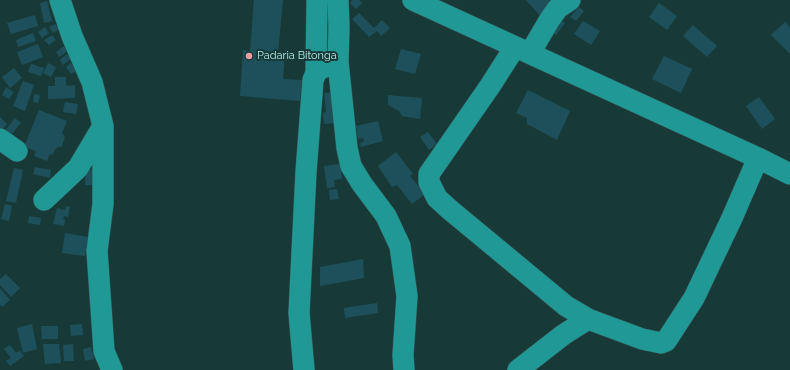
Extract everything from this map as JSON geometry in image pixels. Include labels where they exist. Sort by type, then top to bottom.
[{"type":"street","points":[[60,0],[72,36],[92,82],[103,126],[103,204],[97,251],[104,351],[112,370]]},
{"type":"street","points":[[304,370],[300,313],[306,172],[313,80],[316,73],[318,0]]},
{"type":"street","points":[[338,0],[340,27],[338,62],[347,148],[351,166],[362,184],[386,216],[400,246],[407,296],[403,355],[404,370]]},
{"type":"street","points":[[413,0],[790,174]]},
{"type":"street","points":[[570,0],[558,8],[523,50],[429,174],[428,182],[437,198],[449,209],[566,306],[588,319],[642,340],[661,343],[666,341],[694,298],[732,218],[758,158]]},
{"type":"street","points":[[316,73],[338,62]]},
{"type":"street","points":[[44,200],[78,168],[103,126]]},
{"type":"street","points":[[0,139],[17,151]]},
{"type":"street","points":[[518,370],[563,335],[588,319]]},
{"type":"building","points":[[254,0],[283,0],[278,53],[285,54],[283,79],[302,80],[300,101],[240,96],[243,50],[250,51]]},
{"type":"building","points":[[352,0],[359,0],[362,3],[356,9],[350,3]]},
{"type":"building","points":[[526,0],[549,0],[553,5],[541,17]]},
{"type":"building","points":[[47,1],[52,21],[44,23],[40,3]]},
{"type":"building","points":[[659,3],[677,16],[667,30],[649,17]]},
{"type":"building","points":[[579,7],[584,11],[576,21],[570,17]]},
{"type":"building","points":[[359,13],[374,28],[382,20],[390,28],[381,36],[377,31],[369,37],[352,19]]},
{"type":"building","points":[[35,15],[38,26],[11,34],[7,23]]},
{"type":"building","points":[[557,18],[565,23],[556,35],[549,30]]},
{"type":"building","points":[[583,21],[600,31],[591,45],[574,34]]},
{"type":"building","points":[[785,22],[790,27],[790,54],[771,35]]},
{"type":"building","points":[[55,24],[59,29],[53,33],[49,27]]},
{"type":"building","points":[[693,25],[717,46],[707,57],[683,36]]},
{"type":"building","points":[[45,27],[49,33],[42,38],[38,32]]},
{"type":"building","points":[[33,33],[36,41],[18,47],[16,40]]},
{"type":"building","points":[[52,35],[56,40],[49,45],[44,40]]},
{"type":"building","points":[[38,44],[43,57],[22,65],[17,52]]},
{"type":"building","points":[[64,46],[68,51],[59,57],[56,52]]},
{"type":"building","points":[[401,49],[421,54],[415,74],[395,69]]},
{"type":"building","points":[[67,54],[71,59],[63,65],[60,60]]},
{"type":"building","points":[[664,56],[692,69],[681,93],[652,79]]},
{"type":"building","points":[[48,63],[56,67],[51,77],[43,73]]},
{"type":"building","points":[[71,63],[76,71],[71,74],[66,67]]},
{"type":"building","points":[[31,64],[44,68],[41,76],[28,72]]},
{"type":"building","points":[[14,68],[22,78],[10,88],[2,77]]},
{"type":"building","points":[[55,77],[66,77],[66,86],[75,85],[75,98],[48,99],[48,86],[55,86]]},
{"type":"building","points":[[23,81],[34,85],[25,111],[13,106]]},
{"type":"building","points":[[6,87],[14,92],[9,99],[2,95]]},
{"type":"building","points":[[528,90],[570,111],[557,140],[527,124],[527,118],[516,113]]},
{"type":"building","points":[[336,92],[338,123],[324,124],[323,113],[326,112],[324,93]]},
{"type":"building","points":[[34,94],[40,95],[38,103],[33,102]]},
{"type":"building","points":[[388,95],[422,98],[420,119],[402,116],[399,111],[388,105]]},
{"type":"building","points":[[759,97],[775,119],[762,129],[746,106]]},
{"type":"building","points":[[65,102],[78,104],[76,114],[63,112]]},
{"type":"building","points":[[39,110],[67,121],[62,133],[65,137],[62,146],[56,148],[52,155],[50,154],[47,161],[34,156],[36,151],[24,147]]},
{"type":"building","points":[[0,117],[7,124],[2,130],[0,129]]},
{"type":"building","points":[[15,118],[21,123],[10,136],[4,132]]},
{"type":"building","points":[[378,121],[383,141],[361,147],[360,143],[364,141],[363,138],[358,139],[356,126]]},
{"type":"building","points":[[428,132],[437,144],[429,150],[420,137]]},
{"type":"building","points":[[396,152],[413,174],[410,176],[425,194],[412,204],[397,185],[392,187],[378,166]]},
{"type":"building","points":[[340,164],[342,179],[334,180],[335,187],[327,188],[324,166]]},
{"type":"building","points":[[35,167],[51,170],[50,178],[33,174]]},
{"type":"building","points":[[14,168],[23,170],[16,203],[6,201]]},
{"type":"building","points":[[86,170],[95,170],[94,185],[85,185]]},
{"type":"building","points":[[337,189],[339,199],[330,200],[329,190]]},
{"type":"building","points":[[5,204],[12,206],[9,221],[1,219]]},
{"type":"building","points":[[66,206],[70,207],[68,217],[64,216],[63,219],[65,220],[64,226],[53,224],[57,208],[65,210]]},
{"type":"building","points":[[29,216],[41,218],[40,225],[28,223]]},
{"type":"building","points":[[65,233],[88,237],[85,256],[62,253]]},
{"type":"building","points":[[363,259],[364,278],[320,286],[320,267]]},
{"type":"building","points":[[6,274],[20,288],[11,297],[0,285],[0,279]]},
{"type":"building","points":[[0,288],[10,300],[2,307],[0,305]]},
{"type":"building","points":[[377,303],[378,313],[345,318],[344,308]]},
{"type":"building","points":[[32,324],[37,349],[23,353],[17,328]]},
{"type":"building","points":[[82,324],[83,335],[71,336],[70,325]]},
{"type":"building","points":[[41,326],[58,326],[58,339],[42,339]]},
{"type":"building","points":[[43,344],[59,344],[61,363],[45,364]]},
{"type":"building","points":[[73,344],[74,361],[64,361],[63,345]]},
{"type":"building","points":[[10,345],[16,353],[20,351],[24,356],[10,366],[6,361],[11,358],[4,349]]},
{"type":"building","points":[[91,347],[94,359],[85,361],[83,349]]},
{"type":"place","name":"Padaria Bitonga","points":[[249,56]]}]
